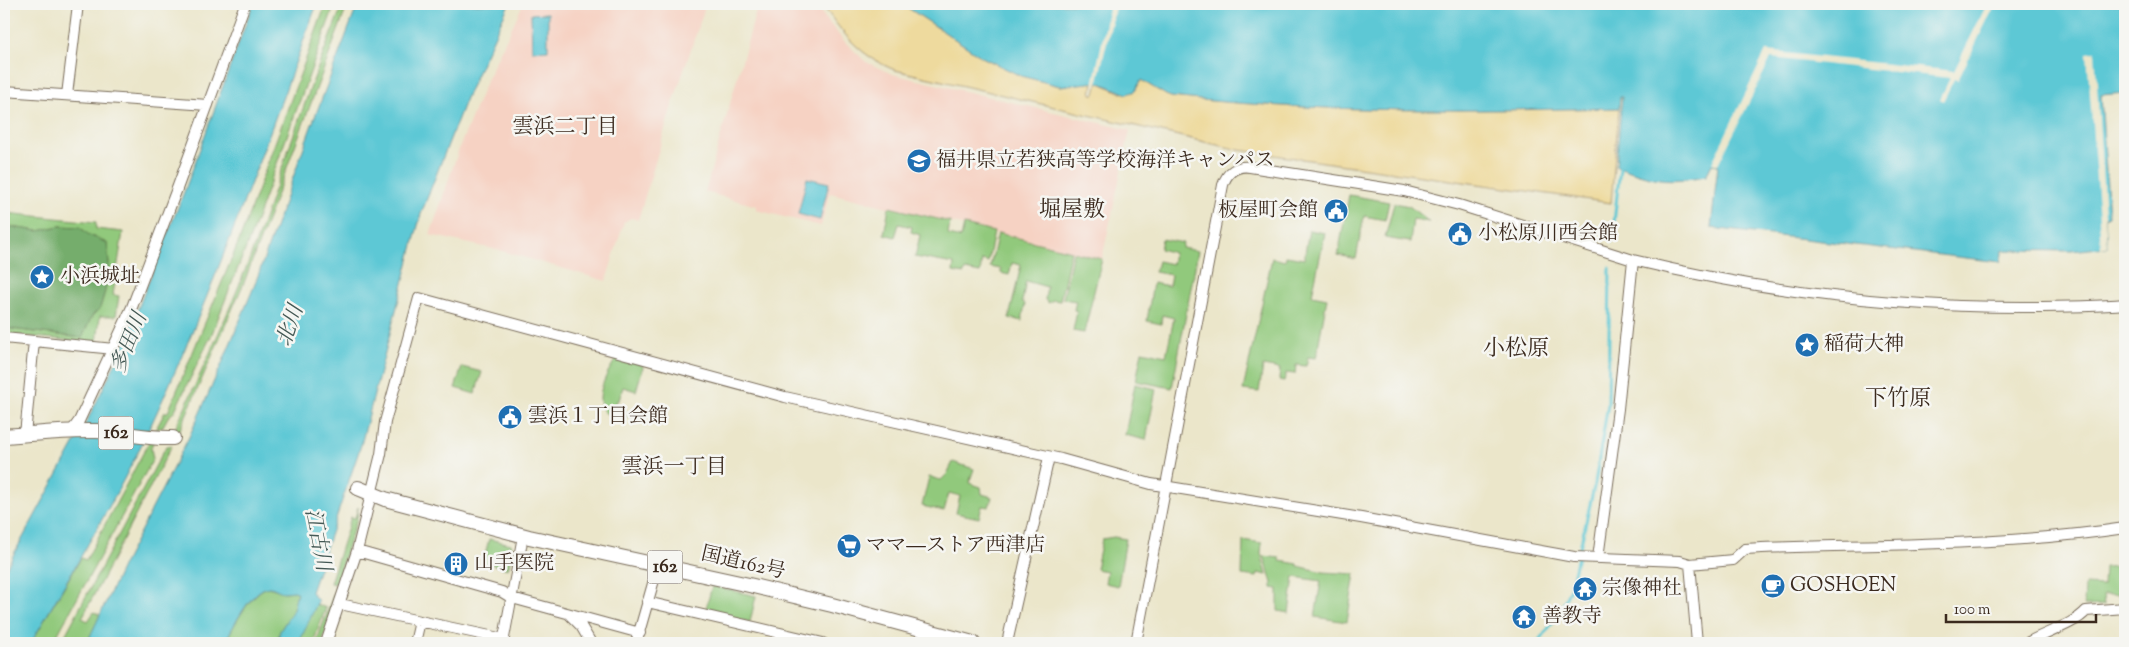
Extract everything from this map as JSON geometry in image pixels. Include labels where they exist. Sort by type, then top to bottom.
[{"type":"highway","name":"162","points":[[4,436],[75,432],[122,433],[154,438],[173,438]]},
{"type":"highway","name":"国道162号","points":[[365,491],[385,499],[523,536],[832,605],[973,643]]},
{"type":"street","points":[[67,95],[78,4]]},
{"type":"street","points":[[75,432],[114,349],[178,186],[245,4]]},
{"type":"street","points":[[4,91],[208,106]]},
{"type":"street","points":[[1136,643],[1223,185],[1228,175],[1236,168],[1250,167],[1404,191],[1459,205],[1632,260],[1697,275],[1758,286],[1926,306],[2083,307],[2125,304]]},
{"type":"street","points":[[1598,558],[1618,409],[1632,260]]},
{"type":"street","points":[[326,643],[357,551],[365,491],[381,454],[385,422],[419,298],[785,398],[1049,457],[1131,480],[1369,519],[1578,557],[1690,564],[1733,560],[1745,549],[2008,541],[2075,536],[2125,528]]},
{"type":"street","points":[[4,338],[114,349]]},
{"type":"street","points":[[25,435],[34,341]]},
{"type":"street","points":[[1007,643],[1049,457]]},
{"type":"street","points":[[340,604],[504,641],[523,536]]},
{"type":"street","points":[[357,551],[502,592],[512,598],[570,615],[585,617],[640,632]]},
{"type":"street","points":[[1690,564],[1696,643]]},
{"type":"street","points":[[636,643],[658,566]]},
{"type":"street","points":[[647,602],[823,643]]},
{"type":"street","points":[[2027,643],[2080,618],[2086,611],[2125,608]]},
{"type":"street","points":[[570,615],[581,626],[591,643]]},
{"type":"street","points":[[415,643],[420,621]]},
{"type":"shaded area","points":[[523,4],[706,4],[671,109],[638,220],[631,218],[624,222],[606,281],[502,251],[430,235],[460,146],[487,79]]},
{"type":"shaded area","name":"福井県立若狭高等学校海洋キャンパス","points":[[758,4],[814,4],[843,40],[866,62],[892,74],[1130,130],[1102,259],[830,193],[821,226],[756,210],[757,206],[705,192]]},
{"type":"green space","points":[[326,4],[335,4],[251,235],[211,336],[174,412],[168,417],[162,428],[158,428],[151,448],[153,459],[53,643],[31,643],[81,558],[86,560],[165,412],[168,412],[239,241]]},
{"type":"green space","points":[[343,4],[348,4],[245,280],[178,434],[174,431],[248,264],[309,92]]},
{"type":"green space","points":[[1349,195],[1389,202],[1385,220],[1364,216],[1356,259],[1338,255]]},
{"type":"green space","points":[[1394,203],[1409,206],[1429,222],[1413,219],[1410,242],[1385,238]]},
{"type":"green space","points":[[4,205],[7,205],[5,213],[96,222],[96,229],[123,232],[113,295],[119,296],[116,316],[100,316],[97,343],[4,334],[4,328],[82,338],[92,316],[100,308],[109,265],[107,243],[89,235],[80,227],[59,226],[39,231],[4,226]]},
{"type":"green space","points":[[889,207],[950,222],[948,235],[961,238],[964,225],[994,232],[988,262],[982,260],[980,273],[965,270],[964,274],[953,272],[954,264],[915,257],[920,235],[911,232],[912,227],[899,224],[895,237],[884,234]]},
{"type":"green space","points":[[4,226],[39,231],[59,226],[80,227],[89,235],[107,243],[109,265],[105,291],[100,308],[92,316],[82,338],[4,328]]},
{"type":"green space","points":[[1309,230],[1325,233],[1312,295],[1327,298],[1316,358],[1308,357],[1306,366],[1296,365],[1295,374],[1286,373],[1284,381],[1279,380],[1280,369],[1263,366],[1259,392],[1243,390],[1272,258],[1285,261],[1286,256],[1304,259]]},
{"type":"green space","points":[[998,233],[1071,251],[1060,301],[1053,300],[1049,303],[1045,300],[1047,287],[1026,281],[1022,302],[1025,304],[1022,321],[1009,318],[1021,265],[1012,263],[1009,275],[1001,273],[1001,269],[990,267]]},
{"type":"green space","points":[[1162,239],[1183,243],[1182,248],[1198,251],[1172,388],[1136,381],[1142,351],[1166,356],[1174,318],[1162,315],[1161,324],[1147,321],[1153,283],[1169,286],[1171,275],[1155,272],[1158,261],[1172,264],[1174,253],[1160,249]]},
{"type":"green space","points":[[1073,252],[1102,259],[1084,333],[1073,331],[1077,311],[1074,310],[1076,301],[1063,299]]},
{"type":"green space","points":[[618,357],[642,364],[643,367],[636,391],[623,387],[619,400],[617,400],[615,408],[628,412],[626,419],[607,414],[602,409],[600,402],[602,386]]},
{"type":"green space","points":[[462,367],[482,372],[475,394],[455,388]]},
{"type":"green space","points":[[1135,384],[1156,389],[1146,440],[1125,435]]},
{"type":"green space","points":[[172,445],[82,618],[88,621],[94,612],[100,615],[87,643],[61,643],[163,452],[167,446]]},
{"type":"green space","points":[[953,462],[974,469],[969,483],[981,487],[982,494],[992,497],[989,507],[982,506],[979,518],[956,513],[960,496],[949,493],[944,511],[922,506],[929,477],[941,480],[947,474]]},
{"type":"green space","points":[[358,507],[357,519],[335,584],[330,583],[351,517],[355,518]]},
{"type":"green space","points":[[356,533],[322,643],[316,643]]},
{"type":"green space","points":[[1114,537],[1126,539],[1118,586],[1105,583],[1107,571],[1096,569],[1102,539]]},
{"type":"green space","points":[[489,539],[511,544],[513,549],[508,569],[483,562]]},
{"type":"green space","points":[[1243,540],[1262,543],[1261,553],[1267,575],[1258,573],[1257,577],[1242,575]]},
{"type":"green space","points":[[1264,556],[1280,558],[1280,561],[1298,564],[1298,566],[1323,572],[1355,574],[1347,622],[1315,617],[1321,581],[1294,577],[1289,613],[1278,611],[1278,589],[1272,588]]},
{"type":"green space","points":[[2125,566],[2125,594],[2103,595],[2104,605],[2084,606],[2085,585],[2103,586],[2104,567]]},
{"type":"green space","points":[[712,586],[756,596],[750,622],[705,612]]},
{"type":"green space","points":[[268,587],[285,592],[295,591],[297,593],[293,610],[280,631],[277,643],[225,643],[237,620],[249,603],[262,590]]},
{"type":"green space","points":[[316,604],[326,608],[313,643],[299,643]]},
{"type":"sand","points":[[822,4],[902,4],[982,57],[1021,76],[1060,86],[1093,82],[1091,94],[1095,94],[1098,82],[1121,93],[1135,91],[1141,80],[1171,97],[1283,106],[1395,110],[1619,108],[1611,203],[1239,150],[895,70],[872,58],[853,43]]},
{"type":"water","name":"多田川","points":[[253,4],[317,4],[218,269],[151,425],[123,481],[31,643],[4,643],[4,572],[87,421],[120,354],[186,187]]},
{"type":"water","points":[[358,4],[509,4],[466,98],[421,214],[361,445],[311,592],[318,601],[299,643],[277,643],[280,631],[293,610],[297,593],[295,591],[283,592],[269,587],[262,589],[249,602],[225,643],[87,643],[122,567],[189,437],[223,361],[255,284],[311,127]]},
{"type":"water","points":[[902,4],[2125,4],[2125,93],[2101,95],[2109,216],[2105,217],[2107,247],[2071,251],[2003,250],[2000,262],[1711,228],[1718,165],[1712,164],[1706,176],[1670,180],[1651,177],[1616,166],[1622,97],[1620,97],[1619,108],[1395,110],[1283,106],[1171,97],[1141,80],[1135,91],[1127,94],[1098,82],[1060,86],[1021,76],[982,57]]},
{"type":"water","points":[[548,13],[548,50],[532,51],[531,14]]},
{"type":"water","points":[[807,178],[829,183],[820,220],[798,214]]},
{"type":"pier","points":[[1110,4],[1116,4],[1097,84],[1093,85]]},
{"type":"pier","points":[[1987,4],[1995,4],[1958,80],[1954,79],[1943,101],[1940,99],[1950,78],[1771,58],[1718,165],[1712,163],[1766,51],[1954,71]]},
{"type":"pier","points":[[2095,52],[2107,247],[2101,248],[2087,53]]},
{"type":"waterway","points":[[1612,241],[1620,168]]},
{"type":"waterway","points":[[1538,643],[1560,612],[1571,586],[1595,483],[1608,404],[1610,268]]},
{"type":"place","name":"福井県立若狭高等学校海洋キャンパス","points":[[919,161]]},
{"type":"place","name":"板屋町会館","points":[[1336,211]]},
{"type":"place","name":"小松原川西会館","points":[[1460,234]]},
{"type":"place","name":"小浜城址","points":[[42,277]]},
{"type":"place","name":"稲荷大神","points":[[1807,345]]},
{"type":"place","name":"雲浜１丁目会館","points":[[510,417]]},
{"type":"place","name":"ママ―ストア西津店","points":[[849,546]]},
{"type":"place","name":"山手医院","points":[[456,564]]},
{"type":"place","name":"GOSHOEN","points":[[1773,586]]},
{"type":"place","name":"宗像神社","points":[[1585,589]]},
{"type":"place","name":"善教寺","points":[[1524,617]]},
{"type":"district","name":"雲浜二丁目","points":[[565,128]]},
{"type":"district","name":"堀屋敷","points":[[1072,211]]},
{"type":"district","name":"小松原","points":[[1516,350]]},
{"type":"district","name":"下竹原","points":[[1898,400]]},
{"type":"district","name":"雲浜一丁目","points":[[674,468]]},
{"type":"water label","name":"北川","points":[[291,326]]},
{"type":"water label","name":"江古川","points":[[317,540]]}]
